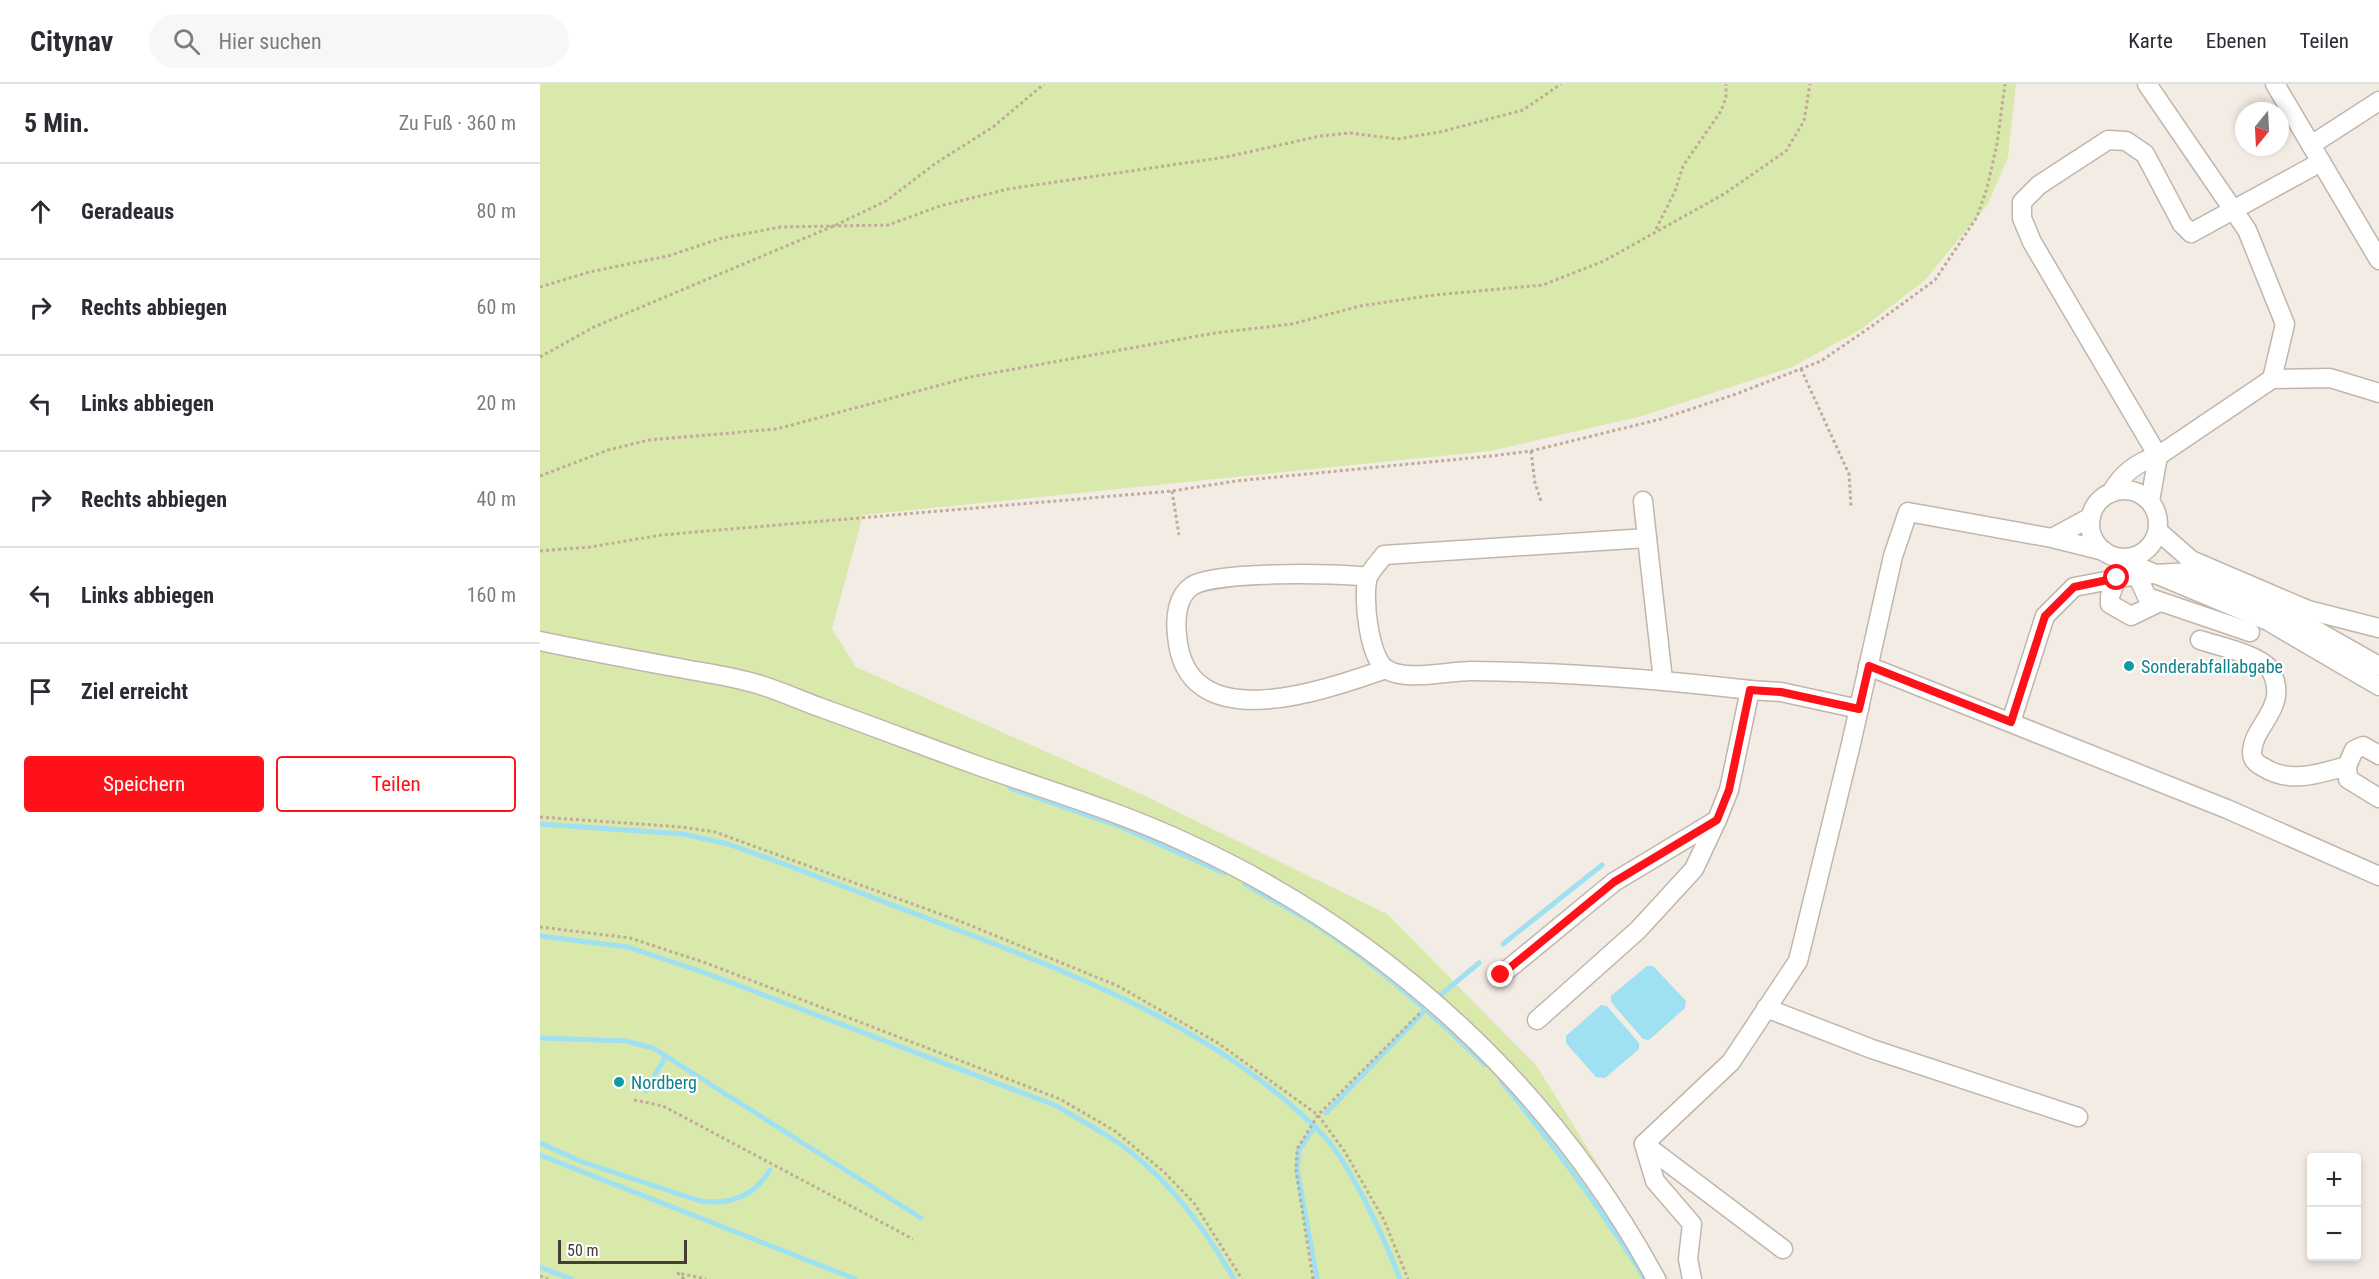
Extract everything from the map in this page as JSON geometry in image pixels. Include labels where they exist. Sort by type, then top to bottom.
[{"type":"lane","points":[[2275,84],[2379,260]]},
{"type":"lane","points":[[2153,86],[2247,230],[2285,324],[2272,379]]},
{"type":"lane","points":[[2311,145],[2379,101]]},
{"type":"lane","points":[[2091,517],[2092,536],[2110,554],[2137,555],[2153,541],[2158,520],[2150,501],[2158,456],[2032,242],[2022,218],[2022,202],[2038,185],[2108,140],[2126,141],[2145,154],[2182,224],[2192,233],[2234,212],[2321,162]]},
{"type":"lane","points":[[2111,493],[2117,482],[2139,461],[2158,456],[2272,379],[2330,378],[2379,393]]},
{"type":"lane","points":[[2052,538],[2091,517],[2102,498],[2111,493],[2131,491],[2150,501]]},
{"type":"lane","points":[[1642,501],[1663,680]]},
{"type":"lane","points":[[1644,1144],[1731,1062],[1798,960],[1859,709],[1893,556],[1908,512],[2052,538],[2110,554],[2268,621],[2379,686]]},
{"type":"lane","points":[[2157,531],[2190,560],[2379,640]]},
{"type":"lane","points":[[1386,669],[1374,654],[1367,614],[1368,577],[1384,555],[1402,552],[1647,538]]},
{"type":"lane","points":[[1368,577],[1324,572],[1202,581],[1185,592],[1180,603],[1176,633],[1183,667],[1190,678],[1201,687],[1244,699],[1298,696],[1386,669],[1413,675],[1453,671],[1539,672],[1663,680],[1781,692],[1859,709]]},
{"type":"lane","points":[[2011,722],[2045,616],[2074,587],[2156,572],[2191,572],[2303,623],[2379,666]]},
{"type":"lane","points":[[2137,575],[2147,597],[2250,632]]},
{"type":"lane","points":[[2117,578],[2110,596],[2110,604],[2119,611],[2131,616],[2160,602]]},
{"type":"lane","points":[[2308,610],[2379,628]]},
{"type":"lane","points":[[2200,640],[2262,661],[2270,670],[2276,686],[2276,698],[2252,754],[2256,762],[2272,773],[2287,777],[2324,773],[2347,766]]},
{"type":"lane","points":[[540,641],[750,682],[1063,794],[1187,843],[1263,881],[1335,925],[1386,962],[1432,1000],[1498,1062],[1541,1109],[1589,1170],[1634,1238],[1656,1279]]},
{"type":"lane","points":[[1869,666],[2228,809],[2379,876]]},
{"type":"lane","points":[[1537,1020],[1638,930],[1694,869],[1729,790],[1750,690]]},
{"type":"lane","points":[[2379,755],[2363,746],[2354,750],[2347,766],[2348,779],[2379,798]]},
{"type":"lane","points":[[1501,975],[1614,882],[1717,820]]},
{"type":"lane","points":[[1766,1008],[1872,1049],[2078,1116]]},
{"type":"lane","points":[[1644,1144],[1783,1249]]},
{"type":"lane","points":[[1644,1144],[1655,1181],[1692,1224],[1688,1259],[1692,1279]]},
{"type":"path","points":[[540,357],[594,327],[836,225],[886,201],[936,163],[993,128],[1044,84]]},
{"type":"path","points":[[540,287],[589,272],[668,256],[722,238],[781,227],[888,225],[940,206],[1008,189],[1226,157],[1320,136],[1350,133],[1397,139],[1440,132],[1523,110],[1561,84]]},
{"type":"path","points":[[1656,231],[1675,191],[1683,166],[1721,111],[1726,97],[1726,84]]},
{"type":"path","points":[[540,476],[608,450],[649,440],[777,429],[970,377],[1215,333],[1293,324],[1360,306],[1434,295],[1543,285],[1604,261],[1724,194],[1786,151],[1804,121],[1810,84]]},
{"type":"path","points":[[540,551],[590,547],[661,535],[1172,491],[1236,481],[1531,451],[1661,419],[1821,362],[1935,280],[1977,217],[1981,207],[1997,144],[2005,84]]},
{"type":"path","points":[[1801,369],[1849,474],[1851,506]]},
{"type":"path","points":[[1531,451],[1535,483],[1541,501]]},
{"type":"path","points":[[1172,491],[1179,535]]},
{"type":"path","points":[[540,817],[682,827],[715,832],[962,922],[1118,986],[1218,1043],[1318,1115],[1345,1152],[1383,1220],[1408,1279]]},
{"type":"path","points":[[540,927],[630,938],[706,963],[1060,1100],[1115,1131],[1164,1172],[1194,1203],[1242,1279]]},
{"type":"path","points":[[1313,1279],[1296,1171],[1297,1149],[1318,1115],[1432,1000]]},
{"type":"path","points":[[634,1100],[663,1106],[913,1239]]},
{"type":"path","points":[[684,1279],[678,1273],[706,1279]]},
{"type":"path","points":[[540,1276],[548,1279]]},
{"type":"green space","points":[[540,84],[2016,84],[2008,157],[1988,204],[1924,281],[1860,330],[1792,367],[1642,416],[1490,451],[863,515],[832,629],[856,667],[1141,794],[1387,914],[1536,1065],[1669,1279],[540,1279]]},
{"type":"water","points":[[1647,966],[1653,966],[1686,1001],[1685,1008],[1649,1040],[1643,1039],[1611,1002],[1611,996]]},
{"type":"water","points":[[1601,1005],[1607,1006],[1639,1043],[1639,1049],[1605,1078],[1596,1077],[1566,1043],[1566,1036]]},
{"type":"waterway","points":[[1010,788],[1121,827],[1224,873]]},
{"type":"waterway","points":[[540,824],[683,834],[728,844],[1007,949],[1105,990],[1152,1013],[1198,1038],[1242,1067],[1284,1099],[1323,1135],[1356,1183],[1400,1279]]},
{"type":"waterway","points":[[1503,944],[1602,865]]},
{"type":"waterway","points":[[1245,884],[1318,926],[1370,963],[1429,1012],[1485,1065]]},
{"type":"waterway","points":[[540,936],[628,947],[703,972],[1057,1106],[1129,1151],[1164,1182],[1209,1238],[1234,1279]]},
{"type":"waterway","points":[[1438,997],[1479,963]]},
{"type":"waterway","points":[[1326,1113],[1429,1006]]},
{"type":"waterway","points":[[540,1038],[626,1041],[653,1048],[921,1218]]},
{"type":"waterway","points":[[646,1091],[666,1056]]},
{"type":"waterway","points":[[1501,1081],[1577,1178],[1645,1279]]},
{"type":"waterway","points":[[1315,1126],[1299,1150],[1297,1169],[1317,1279]]},
{"type":"waterway","points":[[540,1143],[580,1161],[700,1201],[721,1202],[740,1197],[757,1187],[770,1170]]},
{"type":"waterway","points":[[540,1155],[855,1279]]},
{"type":"waterway","points":[[540,1267],[571,1279]]},
{"type":"place","name":"Sonderabfallabgabe","points":[[2129,666]]},
{"type":"place","name":"Nordberg","points":[[619,1082]]},
{"type":"route","points":[[1501,975],[1614,882],[1717,820],[1729,790],[1738,755],[1744,710],[1750,690],[1781,692],[1859,709],[1869,666],[2011,722],[2045,616],[2074,587],[2117,578]]}]
